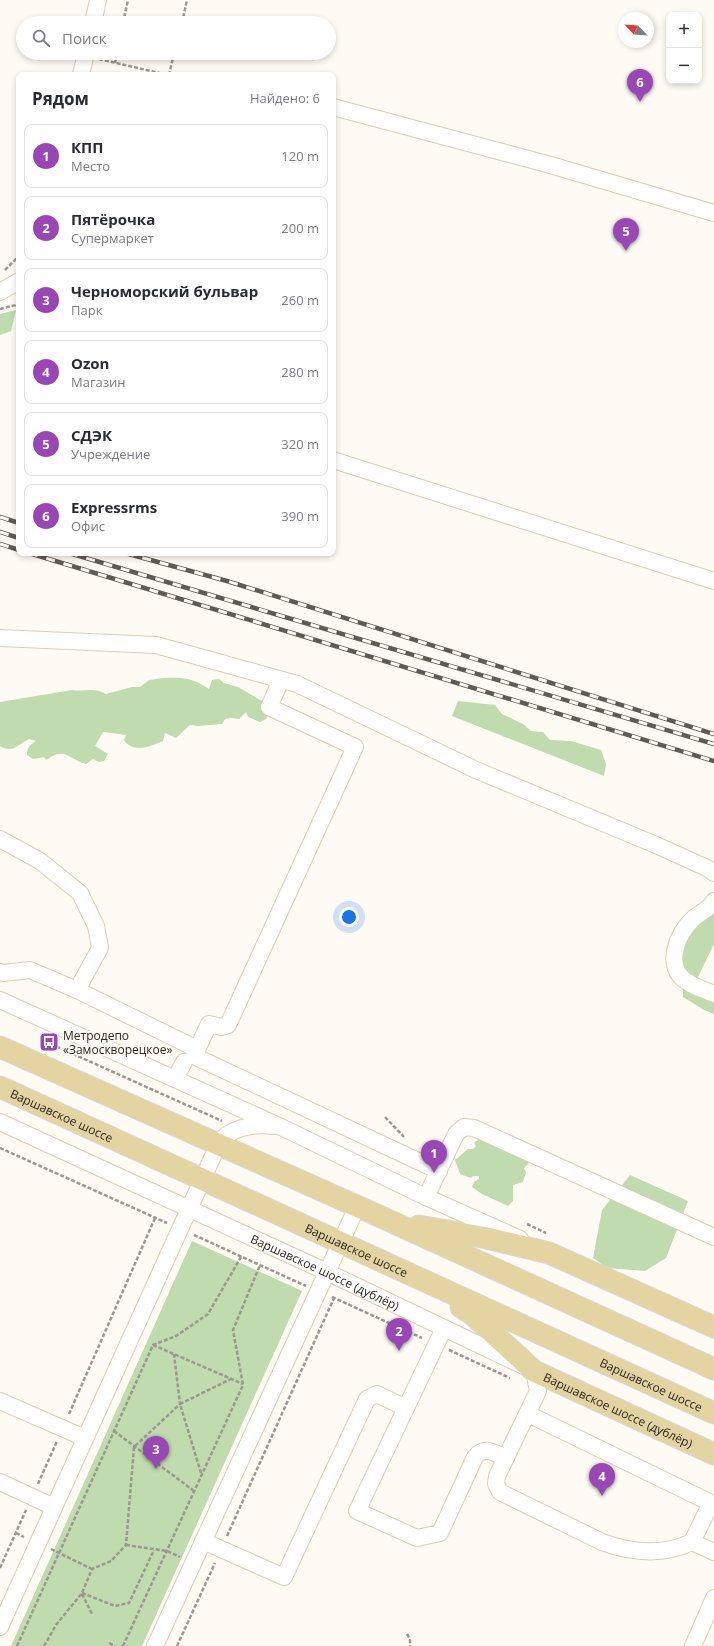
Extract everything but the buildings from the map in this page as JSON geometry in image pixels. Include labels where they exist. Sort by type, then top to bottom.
[{"type":"main road","points":[[0,1047],[379,1216],[714,1369]]},
{"type":"main road","name":"Варшавское шоссе","points":[[0,1087],[714,1413]]},
{"type":"main road","points":[[379,1216],[428,1228],[487,1238],[549,1252],[714,1327]]},
{"type":"main road","points":[[427,1282],[472,1314],[534,1371]]},
{"type":"main road","name":"Варшавское шоссе (дублёр)","points":[[534,1371],[714,1454]]},
{"type":"street","points":[[95,16],[98,0]]},
{"type":"street","points":[[83,72],[89,60]]},
{"type":"street","points":[[336,108],[547,164],[714,213]]},
{"type":"street","points":[[0,292],[16,283]]},
{"type":"street","points":[[336,461],[714,581]]},
{"type":"street","points":[[0,638],[156,645],[297,684],[476,770],[656,845],[707,868],[714,873]]},
{"type":"street","points":[[281,680],[269,707],[355,748],[228,1025],[221,1027],[209,1024],[194,1056],[439,1171]]},
{"type":"street","points":[[0,839],[40,861],[80,892],[96,926],[100,948],[77,990]]},
{"type":"street","points":[[714,901],[705,911],[693,919],[684,930],[677,946],[674,965],[679,975],[686,981],[714,994]]},
{"type":"street","points":[[0,972],[30,970],[77,990],[198,1049]]},
{"type":"street","points":[[0,1000],[279,1126],[426,1197],[549,1252]]},
{"type":"street","points":[[175,1079],[184,1062]]},
{"type":"street","name":"Варшавское шоссе (дублёр)","points":[[0,1122],[327,1272],[534,1371]]},
{"type":"street","points":[[0,1627],[218,1145],[227,1134],[242,1128],[261,1125],[279,1126]]},
{"type":"street","points":[[426,1197],[456,1134],[464,1127],[474,1128],[714,1237]]},
{"type":"street","points":[[155,1646],[357,1207]]},
{"type":"street","points":[[444,1328],[357,1511],[417,1538],[440,1533],[475,1456],[480,1451],[487,1450],[506,1458]]},
{"type":"street","points":[[528,1414],[711,1503],[692,1542],[671,1550],[658,1552],[620,1548],[602,1542],[500,1492],[496,1484],[497,1476],[538,1391],[534,1371]]},
{"type":"street","points":[[203,1541],[222,1548],[284,1577],[367,1399],[377,1394],[406,1408]]},
{"type":"street","points":[[0,1401],[85,1438]]},
{"type":"street","points":[[0,1482],[54,1507]]},
{"type":"street","points":[[692,1542],[714,1552]]},
{"type":"street","points":[[692,1646],[714,1598]]},
{"type":"path","points":[[125,16],[128,0]]},
{"type":"path","points":[[184,16],[187,0]]},
{"type":"path","points":[[105,60],[155,72]]},
{"type":"path","points":[[169,72],[172,60]]},
{"type":"path","points":[[0,276],[16,259]]},
{"type":"path","points":[[0,309],[16,305]]},
{"type":"path","points":[[51,1044],[222,1121],[224,1117]]},
{"type":"path","points":[[201,1119],[204,1112]]},
{"type":"path","points":[[0,1148],[511,1379]]},
{"type":"path","points":[[0,1568],[155,1218]]},
{"type":"path","points":[[17,1646],[152,1345],[176,1336],[208,1314],[241,1256]]},
{"type":"path","points":[[123,1646],[243,1385],[233,1330],[260,1265]]},
{"type":"path","points":[[177,1646],[334,1298]]},
{"type":"path","points":[[152,1345],[243,1385]]},
{"type":"path","points":[[174,1354],[180,1404],[202,1474]]},
{"type":"path","points":[[44,1646],[56,1625],[82,1593],[92,1569],[111,1561],[126,1545],[134,1447],[180,1404],[231,1379]]},
{"type":"path","points":[[114,1430],[134,1447],[194,1491]]},
{"type":"path","points":[[16,1533],[59,1552],[92,1569]]},
{"type":"path","points":[[82,1593],[115,1606],[129,1603],[154,1550],[126,1545]]},
{"type":"path","points":[[82,1593],[92,1614]]},
{"type":"path","points":[[407,1634],[410,1639],[410,1646]]},
{"type":"path","points":[[109,1643],[115,1646]]},
{"type":"green space","points":[[16,310],[11,331],[0,335],[0,314]]},
{"type":"green space","points":[[163,678],[193,680],[209,689],[212,680],[219,679],[224,683],[238,687],[267,704],[269,713],[266,719],[260,722],[248,717],[246,712],[239,719],[225,719],[222,724],[198,726],[190,725],[176,738],[165,733],[163,741],[142,748],[132,747],[128,744],[124,740],[126,735],[103,732],[95,746],[108,754],[104,761],[99,762],[93,759],[86,764],[63,754],[58,754],[46,760],[44,757],[33,759],[27,755],[27,752],[29,746],[36,741],[29,739],[12,749],[0,746],[0,702],[72,690],[93,690],[106,694],[132,687],[140,687],[149,680]]},
{"type":"green space","points":[[458,701],[495,705],[502,714],[523,724],[531,731],[543,732],[550,740],[571,741],[601,750],[606,764],[604,776],[452,716]]},
{"type":"green space","points":[[714,908],[714,944],[697,979],[686,974],[677,951],[680,942]]},
{"type":"green space","points":[[683,989],[706,994],[714,998],[714,1014],[704,1010],[683,997]]},
{"type":"green space","points":[[482,1137],[527,1157],[529,1163],[524,1168],[526,1172],[523,1182],[513,1185],[513,1201],[508,1206],[482,1194],[472,1187],[474,1182],[479,1179],[479,1176],[473,1176],[471,1178],[460,1174],[455,1160],[468,1149],[473,1149],[476,1146],[474,1143]]},
{"type":"green space","points":[[630,1175],[688,1201],[666,1258],[645,1271],[607,1268],[593,1258],[602,1210]]},
{"type":"green space","points":[[192,1241],[302,1291],[142,1646],[11,1646]]},
{"type":"railway","points":[[0,517],[16,522]]},
{"type":"railway","points":[[0,532],[16,537]]},
{"type":"railway","points":[[0,544],[16,549]]},
{"type":"railway","points":[[39,556],[714,761]]},
{"type":"railway","points":[[79,556],[714,744]]},
{"type":"railway","points":[[136,556],[227,581],[714,734]]},
{"type":"place","name":"Expressrms","points":[[640,102]]},
{"type":"place","name":"СДЭК","points":[[626,251]]},
{"type":"place","name":"Метродепо «Замоскворецкое»","points":[[49,1042]]},
{"type":"place","name":"КПП","points":[[434,1173]]},
{"type":"place","name":"Пятёрочка","points":[[399,1351]]},
{"type":"place","name":"Черноморский бульвар","points":[[156,1469]]},
{"type":"place","name":"Ozon","points":[[602,1496]]}]
